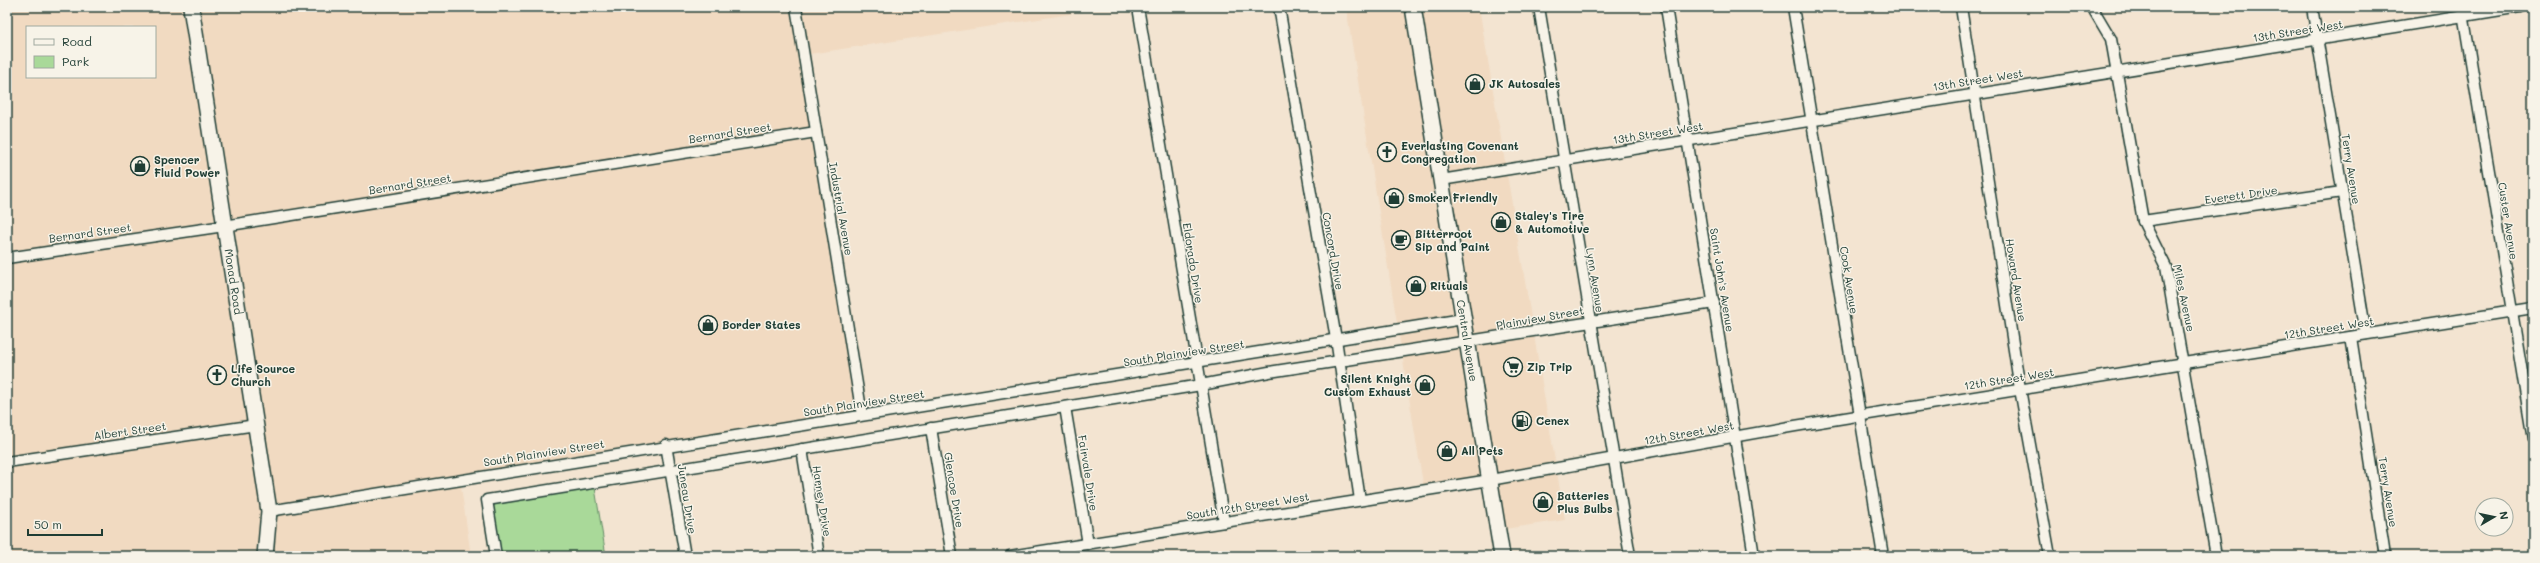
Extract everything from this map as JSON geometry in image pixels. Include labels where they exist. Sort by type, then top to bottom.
[{"type":"main road","name":"Monad Road","points":[[190,7],[269,511],[265,556]]},
{"type":"main road","name":"Central Avenue","points":[[1413,7],[1466,342],[1502,556]]},
{"type":"street","name":"Industrial Avenue","points":[[796,7],[862,415]]},
{"type":"street","name":"Eldorado Drive","points":[[1138,7],[1224,522]]},
{"type":"street","name":"Concord Drive","points":[[1279,7],[1336,340],[1360,500]]},
{"type":"street","name":"Lynn Avenue","points":[[1539,7],[1630,556]]},
{"type":"street","name":"Saint John's Avenue","points":[[1666,7],[1754,556]]},
{"type":"street","name":"Cook Avenue","points":[[1793,7],[1883,556]]},
{"type":"street","name":"Howard Avenue","points":[[1961,7],[2020,389],[2050,556]]},
{"type":"street","name":"Miles Avenue","points":[[2092,7],[2111,39],[2118,71],[2143,221],[2166,267],[2184,363],[2216,556]]},
{"type":"street","name":"Terry Avenue","points":[[2312,7],[2366,334]]},
{"type":"street","name":"13th Street West","points":[[1441,180],[1975,93],[2318,41],[2463,12],[2520,7]]},
{"type":"street","name":"Custer Avenue","points":[[2463,12],[2510,312],[2533,439]]},
{"type":"street","name":"Bernard Street","points":[[7,258],[224,226],[816,132]]},
{"type":"street","name":"Everett Drive","points":[[2143,221],[2342,192]]},
{"type":"street","name":"Plainview Street","points":[[1466,342],[1714,303]]},
{"type":"street","name":"12th Street West","points":[[1490,480],[2020,389],[2533,308]]},
{"type":"street","name":"South Plainview Street","points":[[269,511],[666,445],[1197,363],[1463,319]]},
{"type":"street","name":"Terry Avenue","points":[[2351,337],[2385,556]]},
{"type":"street","points":[[496,556],[487,500],[1201,385],[1269,372],[1339,363],[1466,342]]},
{"type":"street","name":"Fairvale Drive","points":[[1065,407],[1088,544]]},
{"type":"street","name":"Albert Street","points":[[7,462],[256,425]]},
{"type":"street","name":"Glencoe Drive","points":[[931,428],[952,556]]},
{"type":"street","name":"Juneau Drive","points":[[666,445],[685,556]]},
{"type":"street","name":"Harney Drive","points":[[802,449],[819,556]]},
{"type":"street","name":"South 12th Street West","points":[[1010,556],[1490,480]]},
{"type":"shaded area","points":[[7,7],[1070,7],[1071,14],[803,55],[862,415],[460,479],[471,556],[7,556]]},
{"type":"shaded area","points":[[1346,7],[1479,7],[1565,520],[1498,530],[1489,480],[1424,490]]},
{"type":"green space","points":[[595,488],[606,556],[500,556],[491,505]]},
{"type":"place","name":"JK Autosales","points":[[1475,84]]},
{"type":"place","name":"Everlasting Covenant Congregation","points":[[1387,152]]},
{"type":"place","name":"Spencer Fluid Power","points":[[140,166]]},
{"type":"place","name":"Smoker Friendly","points":[[1394,198]]},
{"type":"place","name":"Staley's Tire & Automotive","points":[[1501,222]]},
{"type":"place","name":"Bitterroot Sip and Paint","points":[[1401,240]]},
{"type":"place","name":"Rituals","points":[[1416,286]]},
{"type":"place","name":"Border States","points":[[708,325]]},
{"type":"place","name":"Zip Trip","points":[[1513,367]]},
{"type":"place","name":"Life Source Church","points":[[217,375]]},
{"type":"place","name":"Silent Knight Custom Exhaust","points":[[1425,385]]},
{"type":"place","name":"Cenex","points":[[1522,421]]},
{"type":"place","name":"All Pets","points":[[1447,451]]},
{"type":"place","name":"Batteries Plus Bulbs","points":[[1543,502]]}]
